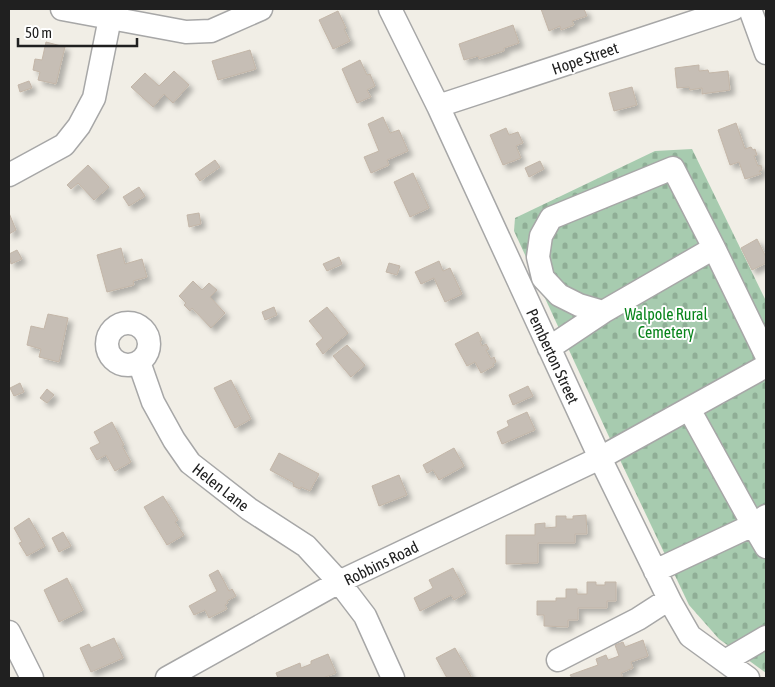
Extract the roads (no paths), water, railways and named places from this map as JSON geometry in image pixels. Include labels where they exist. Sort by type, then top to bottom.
[{"type":"street","points":[[62,9],[186,32],[211,31],[261,9]]},
{"type":"street","name":"Pemberton Street","points":[[390,9],[438,106],[600,458],[670,600],[690,636],[748,678]]},
{"type":"street","name":"Hope Street","points":[[438,106],[732,9]]},
{"type":"street","points":[[750,9],[766,53]]},
{"type":"street","points":[[9,175],[64,145],[79,126],[94,98],[110,18]]},
{"type":"street","points":[[603,312],[579,305],[559,295],[542,278],[538,257],[541,236],[551,218],[673,168],[766,355]]},
{"type":"street","points":[[550,348],[603,312],[714,248]]},
{"type":"street","points":[[520,284],[542,278]]},
{"type":"street","name":"Helen Lane","points":[[138,362],[154,402],[174,440],[190,463],[249,509],[306,546],[339,582],[365,616],[393,678]]},
{"type":"street","name":"Robbins Road","points":[[167,678],[339,582],[600,458],[766,366]]},
{"type":"street","points":[[689,410],[760,521],[766,547]]},
{"type":"street","points":[[655,570],[760,521]]},
{"type":"street","points":[[558,660],[638,619],[670,600]]},
{"type":"street","points":[[9,632],[32,678]]},
{"type":"street","points":[[724,661],[766,637]]},
{"type":"park label","name":"Walpole Rural Cemetery","points":[[666,323]]}]
